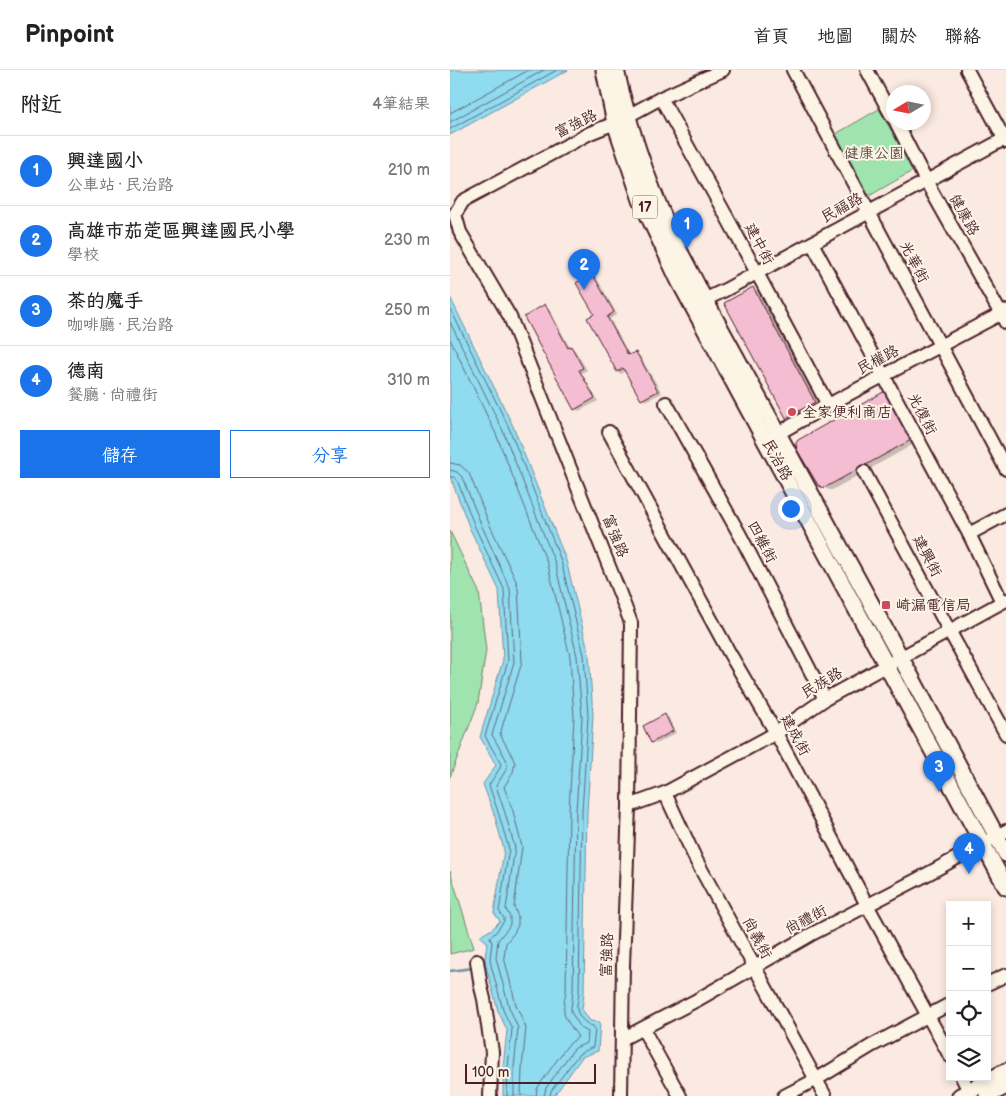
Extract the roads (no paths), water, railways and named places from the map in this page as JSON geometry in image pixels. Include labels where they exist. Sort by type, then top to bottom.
[{"type":"main road","name":"17","points":[[604,70],[617,102]]},
{"type":"main road","name":"17","points":[[616,70],[617,102]]},
{"type":"main road","name":"民治路","points":[[617,102],[641,200],[675,273],[699,302],[772,437],[887,665],[1006,887]]},
{"type":"main road","name":"民治路","points":[[772,437],[1001,833],[1006,854]]},
{"type":"main road","points":[[964,1088],[1006,1071]]},
{"type":"main road","points":[[987,1096],[1006,1086]]},
{"type":"street","points":[[622,120],[660,98],[723,70]]},
{"type":"street","name":"光華街","points":[[794,70],[1006,469]]},
{"type":"street","points":[[867,70],[886,104]]},
{"type":"street","points":[[967,70],[1005,139]]},
{"type":"street","name":"建中街","points":[[660,98],[828,405]]},
{"type":"street","name":"富強路","points":[[621,1096],[631,624],[617,584],[510,318],[460,232],[454,214],[464,201],[590,133],[622,120]]},
{"type":"street","name":"健康路","points":[[900,130],[926,181],[1004,316]]},
{"type":"street","name":"民福路","points":[[699,302],[1005,139]]},
{"type":"street","name":"光復街","points":[[812,243],[1004,601]]},
{"type":"street","name":"民權路","points":[[772,437],[940,345],[1004,316]]},
{"type":"street","name":"四維街","points":[[666,403],[740,535],[825,699]]},
{"type":"street","name":"建成街","points":[[609,432],[730,654],[776,733],[946,1049]]},
{"type":"street","name":"建興街","points":[[864,472],[1006,734]]},
{"type":"street","points":[[969,534],[1006,514]]},
{"type":"street","name":"民族路","points":[[628,806],[665,793],[776,733],[825,699],[1004,601]]},
{"type":"street","name":"尚義街","points":[[665,793],[696,860],[825,1096]]},
{"type":"street","name":"尚禮街","points":[[622,1039],[697,1000],[1001,833]]},
{"type":"street","points":[[478,967],[492,1052],[490,1096]]},
{"type":"street","points":[[991,982],[1006,975]]},
{"type":"street","points":[[784,1096],[817,1079],[871,1046],[946,1006]]},
{"type":"street","points":[[643,1028],[680,1096]]},
{"type":"water","points":[[450,70],[568,70],[450,135]]},
{"type":"water","points":[[450,297],[513,426],[566,560],[589,654],[593,716],[587,812],[584,993],[582,1009],[590,1021],[600,1022],[598,1051],[582,1057],[554,1096],[503,1096],[503,1067],[507,1030],[498,1011],[486,966],[487,942],[480,936],[492,929],[500,921],[494,913],[504,850],[483,784],[496,765],[480,737],[503,660],[499,590],[470,529],[450,476]]},
{"type":"waterway","points":[[450,971],[473,968]]},
{"type":"place","name":"興達國小","points":[[687,249]]},
{"type":"place","name":"高雄市茄萣區興達國民小學","points":[[584,290]]},
{"type":"place","name":"全家便利商店","points":[[792,412]]},
{"type":"place","name":"崎漏電信局","points":[[886,605]]},
{"type":"place","name":"茶的魔手","points":[[939,792]]},
{"type":"place","name":"德南","points":[[969,874]]},
{"type":"park label","name":"健康公園","points":[[874,153]]}]
